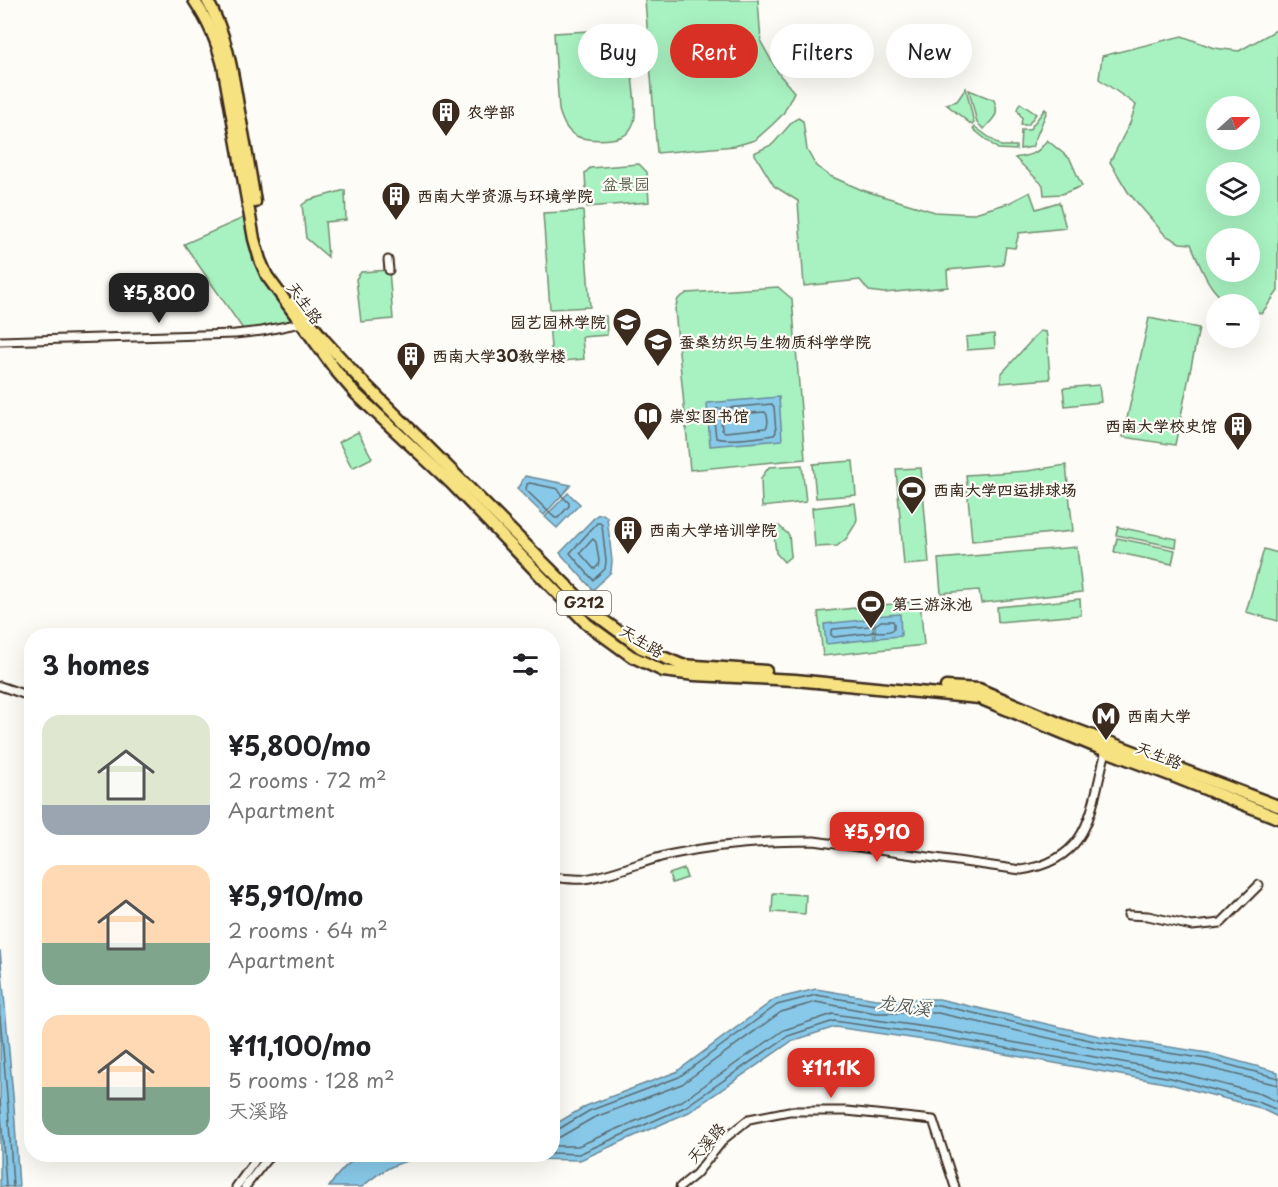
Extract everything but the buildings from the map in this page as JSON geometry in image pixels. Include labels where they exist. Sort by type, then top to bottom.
[{"type":"highway","name":"天生路","points":[[194,0],[215,37],[223,65],[255,239],[267,276],[337,372],[356,394],[451,483],[587,624],[631,656],[663,671],[695,675],[795,680],[978,698],[1278,806]]},
{"type":"highway","name":"天生路","points":[[207,0],[224,36],[231,64],[261,236],[273,273],[325,341],[359,378],[596,614],[641,648],[682,665],[979,689],[1175,777],[1278,819]]},
{"type":"street","points":[[388,260],[389,270]]},
{"type":"street","points":[[0,341],[235,334],[301,323]]},
{"type":"street","points":[[0,686],[24,694]]},
{"type":"street","points":[[560,878],[598,877],[669,855],[705,847],[749,842],[814,841],[1021,870],[1036,868],[1060,857],[1070,849],[1085,828],[1107,746]]},
{"type":"street","points":[[1128,915],[1148,916],[1192,926],[1221,923],[1259,885]]},
{"type":"street","name":"天溪路","points":[[680,1187],[696,1174],[724,1139],[748,1119],[789,1111],[847,1112],[933,1120],[955,1187]]},
{"type":"street","points":[[236,1187],[254,1162]]},
{"type":"street","points":[[245,1187],[265,1162]]},
{"type":"green space","points":[[645,0],[758,0],[761,42],[770,58],[770,78],[782,78],[794,92],[783,114],[755,140],[735,146],[657,153],[651,78],[658,78],[658,24],[647,24]]},
{"type":"green space","points":[[1278,29],[1278,291],[1262,313],[1260,313],[1260,294],[1218,294],[1208,282],[1260,282],[1260,228],[1206,228],[1206,278],[1191,244],[1180,243],[1165,235],[1128,192],[1110,162],[1130,123],[1136,105],[1099,79],[1102,56],[1182,36],[1214,48],[1239,51]]},
{"type":"green space","points":[[578,32],[578,78],[632,78],[635,118],[627,134],[618,138],[593,140],[576,136],[567,128],[559,110],[554,33]]},
{"type":"green space","points":[[966,88],[974,123],[972,125],[946,104],[957,101]]},
{"type":"green space","points":[[969,90],[994,100],[996,105],[993,119],[984,129],[977,123]]},
{"type":"green space","points":[[1020,103],[1036,114],[1028,125],[1021,125],[1022,118],[1017,109]]},
{"type":"green space","points":[[1045,109],[1047,111],[1032,147],[1020,149],[1021,130],[1029,130]]},
{"type":"green space","points":[[798,118],[803,121],[807,150],[816,166],[830,176],[862,190],[935,212],[971,214],[1009,203],[1030,192],[1036,209],[1059,202],[1066,228],[1019,233],[1015,248],[1006,247],[1003,265],[947,270],[948,287],[884,293],[869,291],[860,280],[804,286],[798,201],[774,186],[754,153],[773,144]]},
{"type":"green space","points":[[975,127],[1001,146],[1016,146],[1016,150],[998,149],[973,129]]},
{"type":"green space","points":[[1047,140],[1070,159],[1082,186],[1062,194],[1044,195],[1043,185],[1015,158],[1033,154]]},
{"type":"green space","name":"盆景园","points":[[639,164],[647,172],[649,202],[587,207],[585,173],[590,168]]},
{"type":"green space","points":[[345,190],[346,220],[325,222],[328,257],[306,238],[302,205],[309,200]]},
{"type":"green space","points":[[583,211],[590,307],[550,309],[543,213]]},
{"type":"green space","points":[[250,215],[260,260],[301,323],[245,332],[184,244]]},
{"type":"green space","points":[[389,270],[393,319],[361,322],[356,279],[361,272]]},
{"type":"green space","points":[[778,287],[792,299],[805,459],[690,470],[675,309],[678,299],[687,293]]},
{"type":"green space","points":[[606,316],[607,335],[582,337],[584,359],[552,362],[549,321]]},
{"type":"green space","points":[[1149,318],[1199,328],[1175,445],[1123,437]]},
{"type":"green space","points":[[1040,331],[1046,332],[1050,379],[1001,383],[1001,374]]},
{"type":"green space","points":[[994,334],[995,348],[967,350],[966,337]]},
{"type":"green space","points":[[1099,385],[1101,402],[1065,406],[1063,388]]},
{"type":"green space","points":[[358,432],[372,458],[352,468],[339,442]]},
{"type":"green space","points":[[853,461],[856,495],[816,498],[813,464]]},
{"type":"green space","points":[[802,465],[806,502],[762,507],[761,478],[769,467]]},
{"type":"green space","points":[[1066,465],[1073,531],[972,541],[966,475],[1027,471]]},
{"type":"green space","name":"西南大学四运排球场","points":[[921,468],[929,563],[904,565],[896,469]]},
{"type":"green space","points":[[855,503],[857,519],[846,539],[837,546],[815,547],[812,508]]},
{"type":"green space","points":[[773,526],[779,526],[789,535],[791,556],[784,562],[776,553]]},
{"type":"green space","points":[[1118,527],[1177,539],[1176,547],[1116,535]]},
{"type":"green space","points":[[1117,538],[1175,550],[1172,564],[1114,552]]},
{"type":"green space","points":[[1077,547],[1082,592],[981,603],[979,590],[941,593],[938,559]]},
{"type":"green space","points":[[1264,549],[1278,553],[1278,621],[1246,612]]},
{"type":"green space","points":[[1080,599],[1081,615],[998,622],[997,607]]},
{"type":"green space","name":"第三游泳池","points":[[920,601],[924,645],[823,656],[818,612]]},
{"type":"green space","points":[[684,869],[687,878],[672,883],[669,874]]},
{"type":"green space","points":[[773,893],[806,895],[805,914],[772,912]]},
{"type":"water","points":[[779,397],[782,440],[710,446],[707,403]]},
{"type":"water","points":[[525,476],[571,485],[544,515],[517,489]]},
{"type":"water","points":[[568,493],[580,504],[557,528],[545,517]]},
{"type":"water","points":[[603,514],[607,517],[611,572],[593,590],[560,553],[597,515]]},
{"type":"water","points":[[900,614],[901,636],[876,638],[874,616]]},
{"type":"water","points":[[872,619],[874,639],[826,644],[824,624]]},
{"type":"water","points":[[0,950],[14,1107],[19,1187],[0,1187]]},
{"type":"water","name":"龙凤溪","points":[[816,989],[876,999],[939,999],[1099,1036],[1208,1053],[1278,1072],[1278,1117],[1257,1107],[1170,1084],[938,1042],[835,1027],[792,1041],[689,1112],[580,1160],[560,1160],[560,1121],[586,1106],[676,1072],[775,999]]},
{"type":"water","points":[[350,1162],[404,1162],[377,1175],[362,1187],[329,1187]]},
{"type":"place","name":"农学部","points":[[446,138]]},
{"type":"place","name":"西南大学资源与环境学院","points":[[396,222]]},
{"type":"place","name":"园艺园林学院","points":[[627,348]]},
{"type":"place","name":"蚕桑纺织与生物质科学学院","points":[[658,368]]},
{"type":"place","name":"西南大学30教学楼","points":[[411,382]]},
{"type":"place","name":"崇实图书馆","points":[[648,442]]},
{"type":"place","name":"西南大学校史馆","points":[[1238,452]]},
{"type":"place","name":"西南大学四运排球场","points":[[912,516]]},
{"type":"place","name":"西南大学培训学院","points":[[628,556]]},
{"type":"place","name":"第三游泳池","points":[[871,630]]},
{"type":"place","name":"西南大学","points":[[1106,742]]}]
